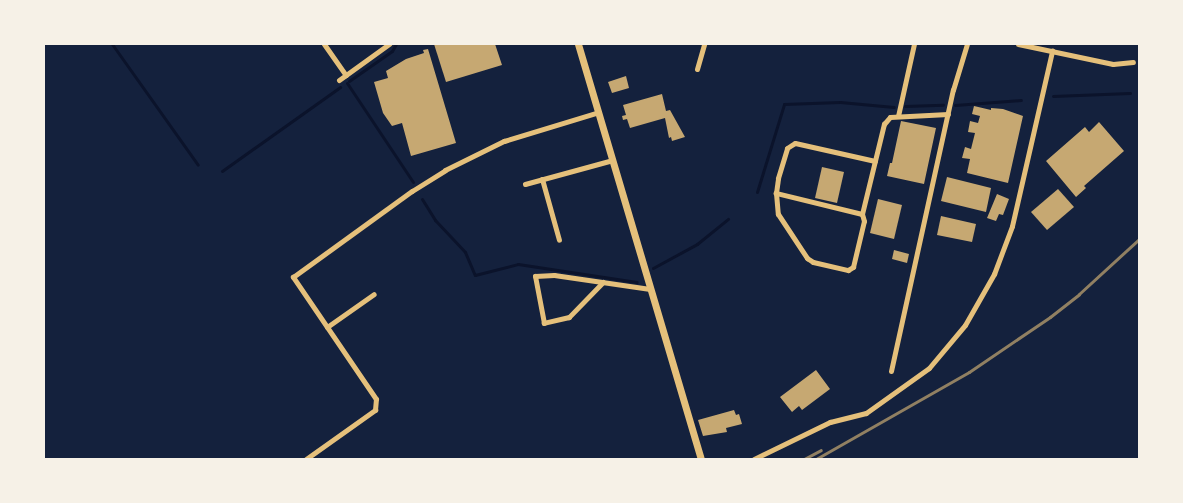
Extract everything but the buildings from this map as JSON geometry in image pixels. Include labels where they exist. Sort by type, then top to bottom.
[{"type":"street","points":[[324,44],[346,75]]},
{"type":"street","points":[[339,80],[389,44]]},
{"type":"street","points":[[578,44],[701,459]]},
{"type":"street","points":[[697,69],[704,44]]},
{"type":"street","points":[[898,116],[914,44]]},
{"type":"street","points":[[891,371],[948,114],[966,44]]},
{"type":"street","points":[[1018,44],[1113,64],[1133,62]]},
{"type":"street","points":[[754,459],[830,422],[866,413],[929,368],[965,325],[994,274],[1012,226],[1052,51]]},
{"type":"street","points":[[310,458],[375,410],[376,399],[293,278],[412,191],[445,170],[504,141],[599,112]]},
{"type":"street","points":[[875,161],[795,143],[790,145],[778,178],[776,193],[778,214],[807,258],[813,262],[848,270],[853,267],[864,220],[862,214],[875,161],[884,124],[890,117],[948,114]]},
{"type":"street","points":[[525,184],[613,160]]},
{"type":"street","points":[[542,179],[559,240]]},
{"type":"street","points":[[776,193],[862,214]]},
{"type":"street","points":[[603,282],[569,316],[544,323],[535,276],[554,274],[603,282],[650,290]]},
{"type":"street","points":[[327,327],[374,294]]},
{"type":"waterway","points":[[112,44],[198,165]]},
{"type":"waterway","points":[[349,81],[392,51],[396,44]]},
{"type":"waterway","points":[[347,83],[413,182]]},
{"type":"waterway","points":[[222,171],[340,87]]},
{"type":"waterway","points":[[1053,96],[1130,93]]},
{"type":"waterway","points":[[955,105],[1021,100]]},
{"type":"waterway","points":[[757,192],[784,104],[840,102],[894,107]]},
{"type":"waterway","points":[[905,106],[943,105]]},
{"type":"waterway","points":[[422,199],[435,220],[465,252],[475,275],[518,264],[637,282]]},
{"type":"waterway","points":[[653,268],[697,244],[728,219]]},
{"type":"railway","points":[[816,459],[969,372],[1050,317],[1079,294],[1139,239]]},
{"type":"railway","points":[[804,459],[821,450]]}]
